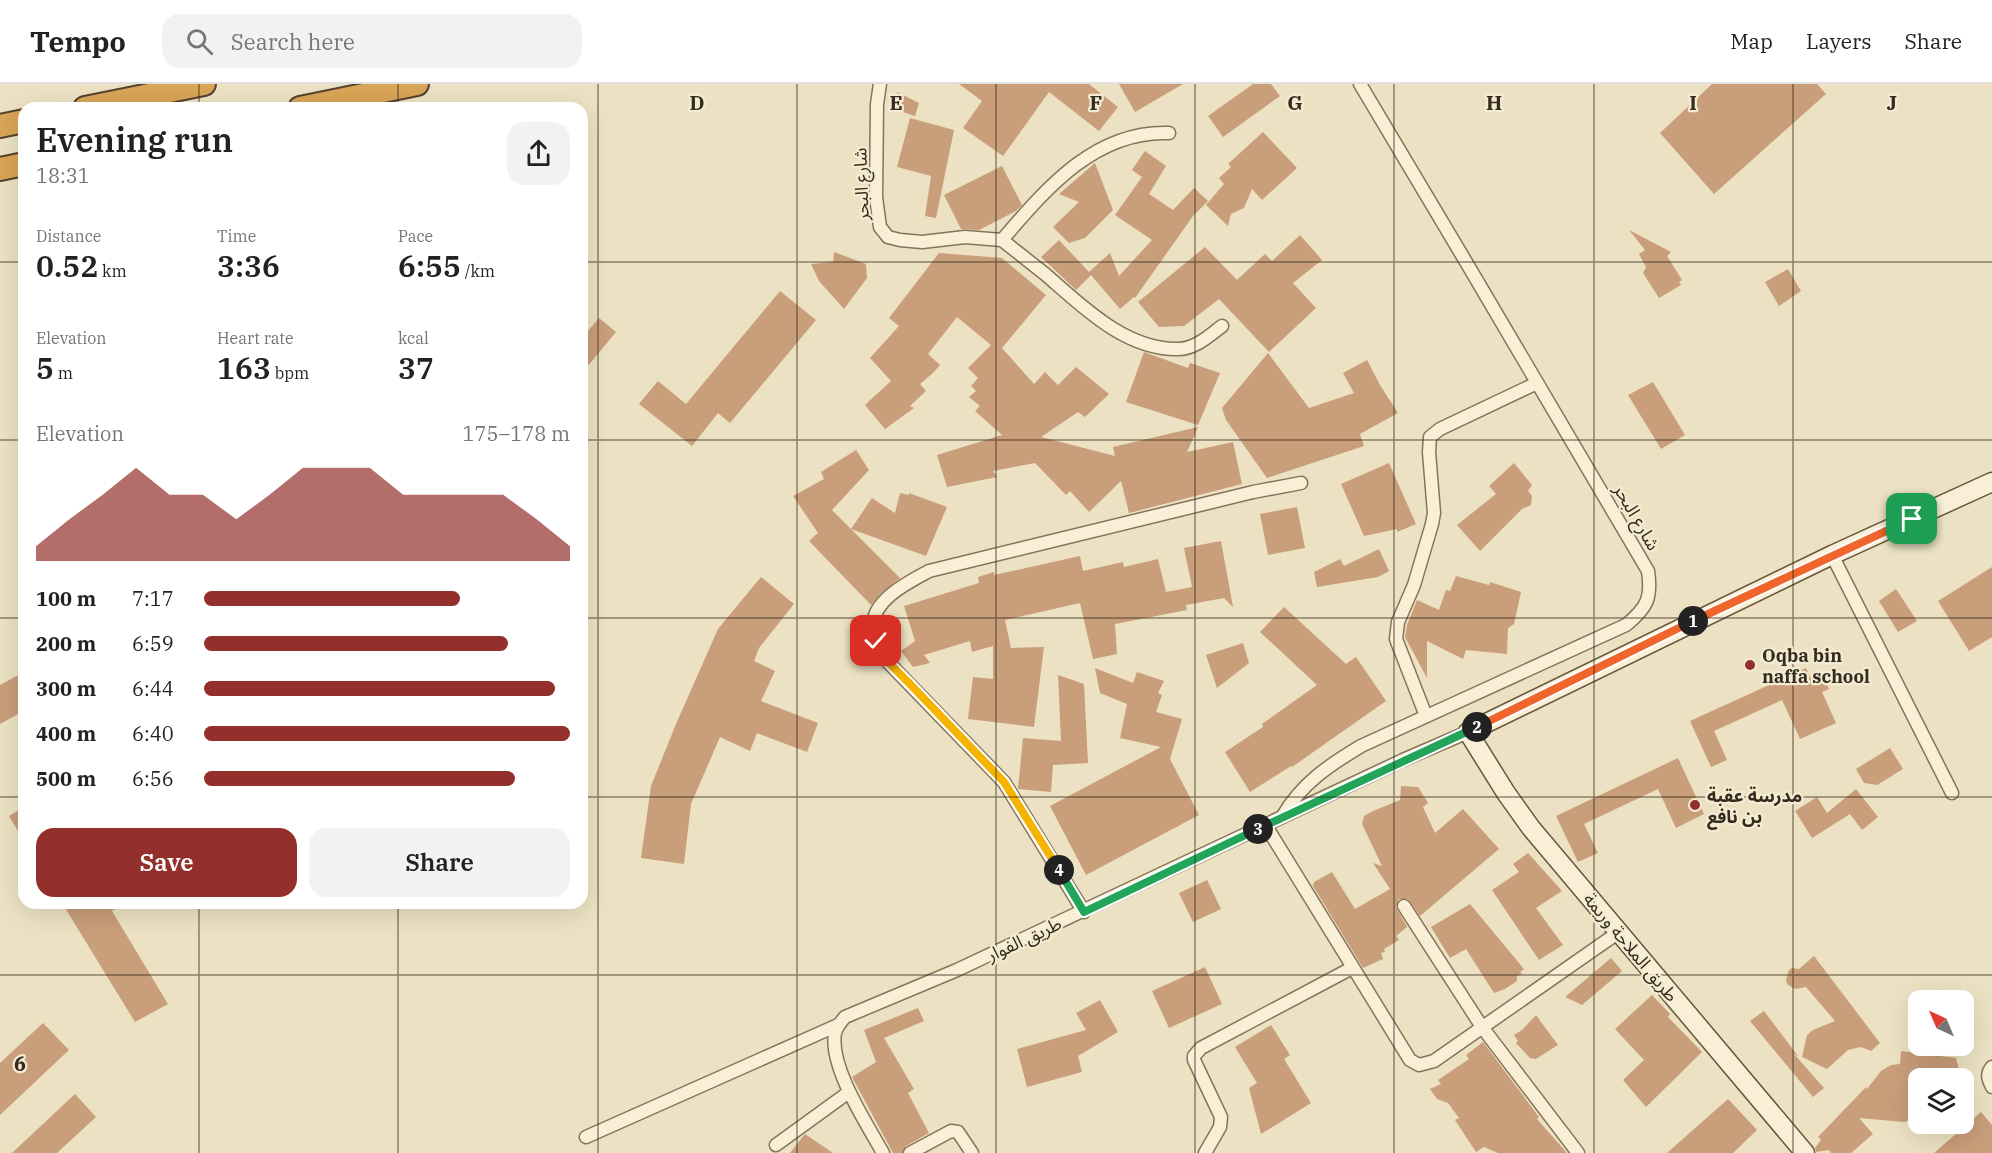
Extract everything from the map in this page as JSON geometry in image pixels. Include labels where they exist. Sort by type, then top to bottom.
[{"type":"highway","points":[[116,102],[204,84]]},
{"type":"highway","points":[[329,102],[417,84]]},
{"type":"highway","points":[[0,126],[18,122]]},
{"type":"highway","points":[[0,169],[18,165]]},
{"type":"street","name":"شارع البحر","points":[[880,84],[877,104],[876,186],[877,216],[880,227],[888,237],[900,240],[922,242],[965,237],[1002,240]]},
{"type":"street","name":"شارع البحر","points":[[1282,817],[1294,797],[1331,764],[1361,746],[1626,625],[1639,615],[1647,602],[1650,587],[1648,571],[1360,84]]},
{"type":"street","points":[[1169,134],[1133,136],[1098,150],[1055,182],[1002,240],[1076,303],[1110,327],[1131,338],[1179,350],[1198,344],[1222,326]]},
{"type":"street","points":[[1426,716],[1396,639],[1398,622],[1414,585],[1434,513],[1430,437],[1440,429],[1537,383]]},
{"type":"street","name":"طريق الفوار","points":[[586,1137],[838,1025],[845,1017],[856,1011],[957,970],[1084,912],[1282,817],[1468,732],[1832,555],[1992,482]]},
{"type":"street","points":[[1084,912],[1004,782],[884,658],[876,641],[873,626],[876,613],[887,598],[929,571],[1253,492],[1301,483]]},
{"type":"street","points":[[1832,555],[1952,793]]},
{"type":"street","name":"طريق الملاحة وريمة","points":[[1468,732],[1531,828],[1805,1153]]},
{"type":"street","points":[[1266,826],[1352,968],[1410,1060],[1415,1064],[1434,1061],[1619,932]]},
{"type":"street","points":[[1404,906],[1482,1027],[1578,1153]]},
{"type":"street","points":[[1205,1153],[1220,1127],[1221,1117],[1194,1056],[1201,1048],[1352,968]]},
{"type":"street","points":[[838,1025],[835,1033],[836,1054],[849,1092],[883,1153]]},
{"type":"street","points":[[1992,1067],[1988,1072],[1988,1078],[1992,1087]]},
{"type":"street","points":[[776,1145],[849,1092]]},
{"type":"street","points":[[910,1153],[951,1131],[958,1132],[972,1153]]},
{"type":"building","points":[[959,84],[1089,84],[1118,107],[1099,131],[1049,92],[1003,156],[963,128],[982,101]]},
{"type":"building","points":[[1119,84],[1183,84],[1135,112]]},
{"type":"building","points":[[1253,84],[1271,84],[1280,96],[1223,137],[1208,116]]},
{"type":"building","points":[[1712,84],[1817,84],[1826,94],[1714,194],[1660,133]]},
{"type":"building","points":[[897,92],[919,103],[915,116],[894,109]]},
{"type":"building","points":[[910,118],[954,130],[936,218],[925,216],[931,176],[897,167]]},
{"type":"building","points":[[1263,132],[1297,168],[1262,200],[1252,189],[1244,208],[1231,214],[1228,226],[1206,205],[1224,184],[1219,178],[1231,167],[1228,164]]},
{"type":"building","points":[[1145,151],[1166,166],[1149,194],[1173,210],[1194,188],[1208,201],[1193,216],[1135,298],[1120,309],[1091,275],[1076,290],[1041,257],[1059,240],[1089,272],[1110,253],[1119,276],[1152,240],[1115,215],[1142,177],[1132,170]]},
{"type":"building","points":[[1095,163],[1113,210],[1085,238],[1069,243],[1053,227],[1079,202],[1059,194]]},
{"type":"building","points":[[1002,166],[1022,205],[1016,211],[979,230],[961,229],[944,195]]},
{"type":"building","points":[[1629,230],[1671,252],[1667,256],[1682,280],[1679,282],[1681,285],[1659,298],[1643,273],[1646,267],[1639,254],[1645,250]]},
{"type":"building","points":[[1300,235],[1322,260],[1293,283],[1316,308],[1269,352],[1219,299],[1184,326],[1159,327],[1138,302],[1205,247],[1237,280],[1265,254],[1272,261]]},
{"type":"building","points":[[834,252],[866,264],[867,278],[844,309],[819,281],[811,264],[833,262]]},
{"type":"building","points":[[939,253],[1002,258],[1046,295],[1002,348],[1034,384],[1045,372],[1058,385],[1076,367],[1109,394],[1085,417],[1078,412],[1041,437],[1115,456],[1113,447],[1198,427],[1187,452],[1233,442],[1242,484],[1129,513],[1121,481],[1089,512],[1070,491],[1066,495],[1035,463],[993,471],[997,477],[947,487],[937,455],[1002,435],[975,411],[980,406],[969,397],[976,391],[971,386],[978,378],[968,368],[991,345],[957,317],[928,354],[940,365],[920,384],[926,391],[910,406],[914,408],[885,429],[865,405],[891,381],[870,358],[899,326],[889,318]]},
{"type":"building","points":[[1788,269],[1801,291],[1779,306],[1765,282]]},
{"type":"building","points":[[780,291],[816,320],[730,423],[718,413],[692,446],[639,404],[658,381],[686,404]]},
{"type":"building","points":[[599,318],[616,332],[588,366],[588,331]]},
{"type":"building","points":[[1144,352],[1188,368],[1190,363],[1220,373],[1198,425],[1126,402]]},
{"type":"building","points":[[1268,353],[1309,408],[1354,393],[1343,373],[1367,360],[1398,413],[1360,434],[1364,446],[1267,478],[1226,420],[1222,408]]},
{"type":"building","points":[[1653,382],[1685,435],[1661,449],[1628,395]]},
{"type":"building","points":[[856,450],[869,470],[832,510],[900,578],[880,594],[871,605],[809,541],[818,533],[793,496],[824,479],[821,472]]},
{"type":"building","points":[[1389,463],[1416,524],[1397,532],[1397,529],[1364,536],[1341,484]]},
{"type":"building","points":[[1514,463],[1532,485],[1528,491],[1532,496],[1531,505],[1522,509],[1480,551],[1457,525],[1496,494],[1489,486]]},
{"type":"building","points":[[900,493],[909,495],[909,493],[947,507],[926,556],[851,529],[872,498],[895,513]]},
{"type":"building","points":[[1297,507],[1305,548],[1268,555],[1260,514]]},
{"type":"building","points":[[1221,541],[1233,607],[1224,598],[1186,605],[1187,610],[1115,624],[1117,654],[1093,659],[1080,603],[1005,620],[1011,648],[1044,647],[1034,727],[968,719],[973,677],[993,679],[993,646],[972,652],[970,641],[924,655],[930,663],[913,667],[901,651],[915,641],[904,606],[979,583],[978,577],[1080,556],[1083,571],[1123,562],[1124,567],[1158,559],[1166,592],[1192,587],[1184,548]]},
{"type":"building","points":[[1379,549],[1389,571],[1378,577],[1317,587],[1314,572],[1340,559],[1344,566]]},
{"type":"building","points":[[1992,567],[1992,637],[1969,651],[1938,601]]},
{"type":"building","points":[[1456,576],[1489,585],[1490,582],[1521,592],[1514,624],[1508,628],[1507,654],[1466,650],[1463,659],[1427,641],[1427,678],[1405,637],[1407,625],[1417,600],[1439,610],[1446,590],[1450,591]]},
{"type":"building","points":[[761,577],[794,604],[759,648],[754,661],[775,671],[761,701],[818,723],[807,752],[757,733],[750,751],[720,737],[691,804],[684,864],[641,858],[651,786],[676,724],[718,629]]},
{"type":"building","points":[[1896,589],[1917,621],[1898,632],[1879,601]]},
{"type":"building","points":[[1284,607],[1346,664],[1356,657],[1386,701],[1292,767],[1250,792],[1225,752],[1263,727],[1262,724],[1317,685],[1260,632]]},
{"type":"building","points":[[1243,643],[1249,663],[1217,688],[1206,655]]},
{"type":"building","points":[[1095,668],[1133,683],[1137,672],[1164,681],[1158,693],[1162,695],[1156,712],[1182,719],[1170,759],[1199,815],[1086,875],[1050,806],[1161,747],[1120,738],[1127,704],[1100,693]]},
{"type":"building","name":"مدرسة عقبة بن نافع","points":[[1806,668],[1811,679],[1822,674],[1829,689],[1822,692],[1836,723],[1800,739],[1782,700],[1714,731],[1727,760],[1711,767],[1690,721]]},
{"type":"building","points":[[18,675],[18,714],[0,724],[0,685]]},
{"type":"building","points":[[1058,675],[1084,684],[1088,763],[1053,765],[1051,792],[1018,789],[1023,738],[1061,741]]},
{"type":"building","points":[[1890,748],[1903,769],[1877,785],[1864,783],[1856,769]]},
{"type":"building","name":"مدرسة عقبة بن نافع","points":[[1678,758],[1704,814],[1676,828],[1658,789],[1584,824],[1598,853],[1578,862],[1556,816]]},
{"type":"building","points":[[1401,786],[1418,787],[1428,803],[1423,807],[1435,833],[1463,809],[1499,849],[1420,916],[1408,899],[1399,899],[1396,907],[1407,927],[1396,936],[1399,940],[1381,953],[1383,959],[1363,968],[1313,886],[1314,882],[1332,872],[1355,909],[1390,889],[1373,863],[1382,866],[1362,824],[1364,816],[1400,800]]},
{"type":"building","points":[[1856,789],[1878,817],[1862,830],[1850,814],[1812,838],[1795,811],[1817,797],[1827,813]]},
{"type":"building","points":[[18,811],[18,831],[9,816]]},
{"type":"building","points":[[1528,853],[1562,891],[1536,908],[1563,945],[1539,960],[1492,890],[1519,872],[1513,864]]},
{"type":"building","points":[[1207,880],[1221,909],[1193,922],[1179,893]]},
{"type":"building","points":[[1470,904],[1524,969],[1520,972],[1522,974],[1517,976],[1517,981],[1494,993],[1466,949],[1450,958],[1431,927]]},
{"type":"building","points":[[66,909],[116,909],[112,911],[168,1004],[135,1022]]},
{"type":"building","points":[[1814,956],[1880,1043],[1871,1051],[1861,1047],[1848,1050],[1827,1069],[1802,1057],[1807,1035],[1835,1021],[1806,987],[1795,989],[1787,984],[1786,980],[1789,970],[1799,969]]},
{"type":"building","points":[[1611,958],[1622,971],[1582,1005],[1565,997]]},
{"type":"building","points":[[1205,967],[1222,1004],[1169,1028],[1152,991]]},
{"type":"building","points":[[1652,995],[1670,1014],[1668,1017],[1702,1052],[1646,1107],[1623,1080],[1644,1060],[1615,1029]]},
{"type":"building","points":[[1100,1000],[1118,1032],[1078,1056],[1082,1072],[1027,1087],[1017,1049],[1086,1030],[1076,1013]]},
{"type":"building","points":[[918,1008],[924,1021],[884,1038],[914,1089],[908,1093],[929,1133],[906,1146],[902,1153],[893,1153],[852,1077],[876,1062],[864,1030]]},
{"type":"building","points":[[1764,1011],[1798,1056],[1794,1054],[1824,1088],[1813,1097],[1750,1021]]},
{"type":"building","points":[[1536,1015],[1558,1045],[1536,1059],[1530,1058],[1516,1043],[1518,1041],[1514,1035]]},
{"type":"building","points":[[43,1023],[69,1050],[0,1115],[0,1063]]},
{"type":"building","points":[[1271,1025],[1290,1055],[1284,1059],[1311,1103],[1261,1134],[1249,1088],[1257,1083],[1235,1047]]},
{"type":"building","points":[[1483,1042],[1539,1117],[1537,1119],[1567,1153],[1498,1153],[1484,1147],[1476,1152],[1455,1120],[1459,1118],[1448,1103],[1437,1099],[1430,1089],[1441,1084],[1438,1080],[1469,1059],[1466,1055]]},
{"type":"building","points":[[1901,1051],[1908,1052],[1908,1056],[1956,1058],[1958,1068],[1908,1068],[1908,1121],[1859,1118],[1873,1134],[1851,1153],[1831,1153],[1829,1150],[1816,1152],[1815,1148],[1821,1140],[1818,1137],[1866,1087],[1867,1089],[1881,1071],[1891,1065],[1900,1064]]},
{"type":"building","points":[[75,1094],[96,1117],[57,1153],[12,1153]]},
{"type":"building","points":[[1728,1099],[1757,1130],[1733,1153],[1667,1153]]},
{"type":"building","points":[[1981,1112],[1992,1125],[1992,1153],[1934,1153],[1956,1134],[1974,1134],[1974,1118]]},
{"type":"building","points":[[805,1134],[833,1153],[790,1153]]},
{"type":"place","name":"Oqba bin naffa school","points":[[1750,665]]},
{"type":"place","name":"مدرسة عقبة بن نافع","points":[[1695,805]]},
{"type":"route","points":[[876,641],[884,658],[1004,782],[1084,912],[1403,760],[1468,732],[1693,621],[1912,519]]}]
